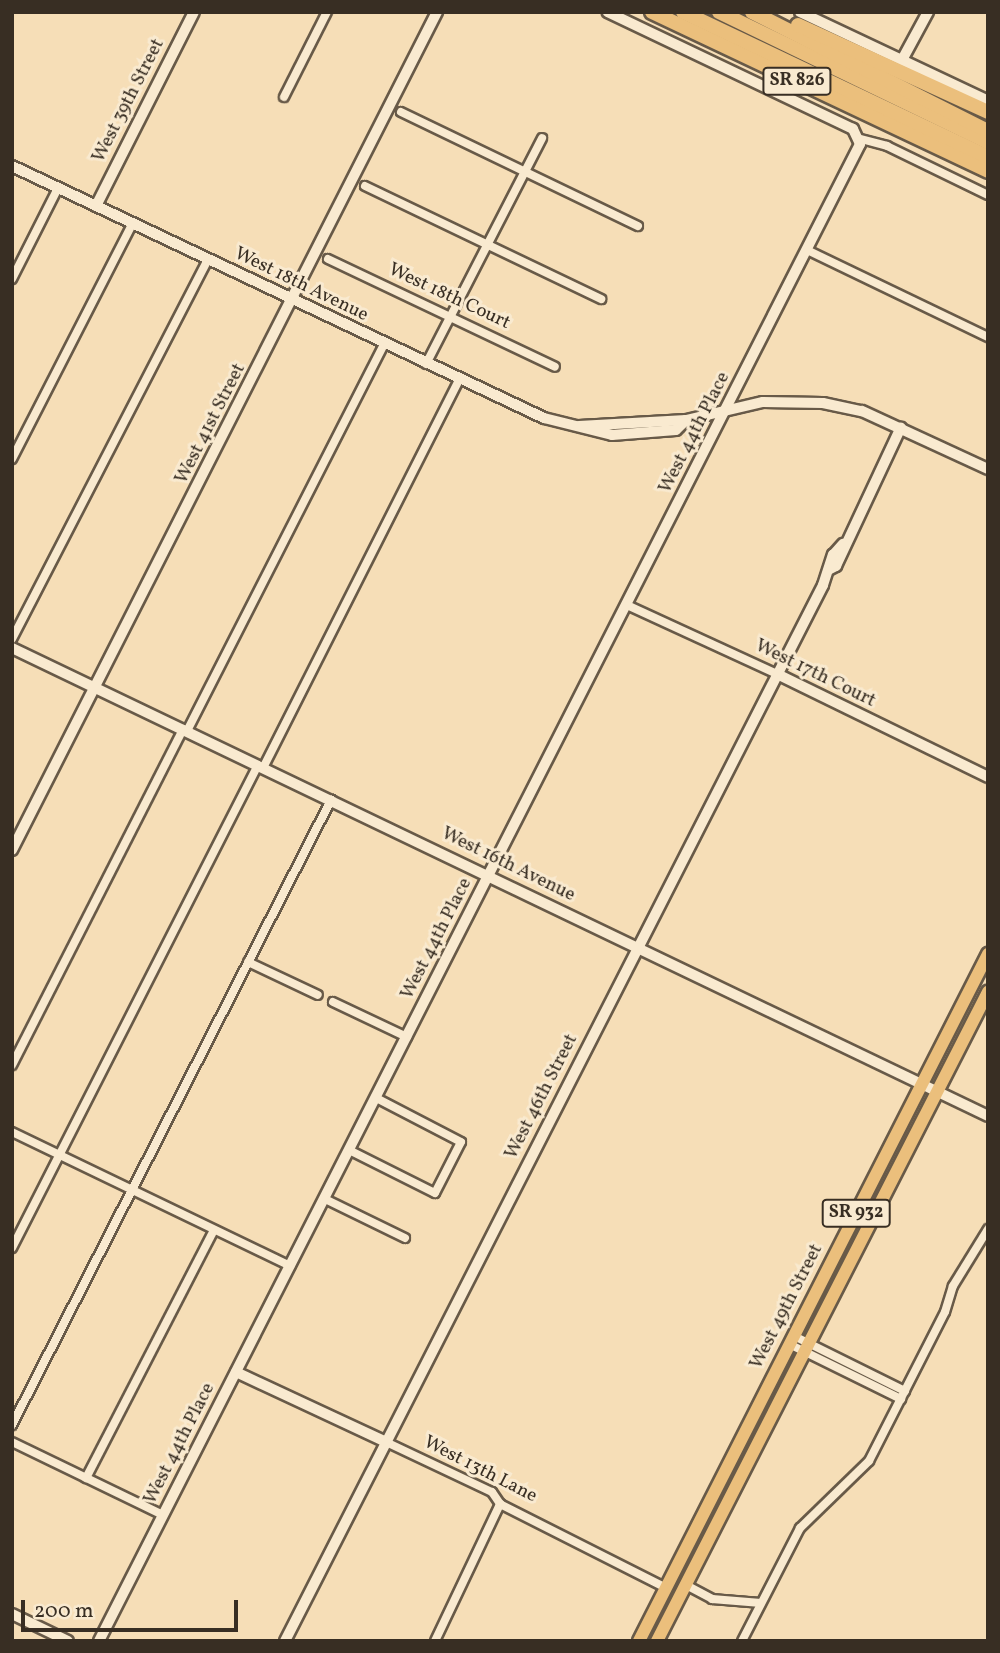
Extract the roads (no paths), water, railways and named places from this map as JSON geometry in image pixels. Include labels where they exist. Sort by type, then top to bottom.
[{"type":"highway","name":"SR 826","points":[[652,12],[985,165]]},
{"type":"highway","points":[[683,12],[943,137],[985,165]]},
{"type":"highway","points":[[719,12],[988,142]]},
{"type":"highway","name":"SR 826","points":[[751,12],[988,131]]},
{"type":"highway","points":[[769,12],[988,112]]},
{"type":"main road","name":"West 16th Avenue","points":[[12,648],[988,1116]]},
{"type":"main road","name":"West 49th Street","points":[[639,1641],[988,954]]},
{"type":"main road","name":"West 49th Street","points":[[656,1641],[988,992]]},
{"type":"main road","points":[[686,1585],[682,1572],[699,1539],[705,1510]]},
{"type":"main road","points":[[656,1641],[670,1600],[666,1588]]},
{"type":"main road","points":[[12,1614],[68,1641]]},
{"type":"street","name":"West 39th Street","points":[[96,206],[194,12]]},
{"type":"street","points":[[284,97],[327,12]]},
{"type":"street","name":"West 41st Street","points":[[12,850],[294,300],[437,12]]},
{"type":"street","points":[[608,12],[853,129],[861,139],[887,146],[988,195]]},
{"type":"street","points":[[800,12],[988,101]]},
{"type":"street","points":[[902,60],[928,12]]},
{"type":"street","points":[[401,112],[638,226]]},
{"type":"street","points":[[426,364],[542,138]]},
{"type":"street","name":"West 44th Place","points":[[99,1641],[726,410],[861,139]]},
{"type":"street","name":"West 18th Avenue","points":[[12,166],[544,418],[579,426],[686,420],[726,410]]},
{"type":"street","points":[[365,186],[601,299]]},
{"type":"street","points":[[12,279],[58,188]]},
{"type":"street","points":[[12,459],[132,224]]},
{"type":"street","points":[[807,250],[988,337]]},
{"type":"street","name":"West 18th Court","points":[[328,259],[555,367]]},
{"type":"street","points":[[12,639],[208,260]]},
{"type":"street","points":[[12,1065],[384,344]]},
{"type":"street","points":[[12,1248],[459,380]]},
{"type":"street","points":[[726,410],[763,402],[823,403],[862,411],[988,469]]},
{"type":"street","name":"West 46th Street","points":[[285,1641],[830,569],[836,566],[843,544],[901,428]]},
{"type":"street","name":"West 17th Court","points":[[627,605],[777,674],[988,777]]},
{"type":"street","points":[[12,1425],[331,800]]},
{"type":"street","points":[[248,962],[318,995]]},
{"type":"street","points":[[333,1002],[407,1037]]},
{"type":"street","points":[[349,1150],[435,1193],[461,1142],[376,1098]]},
{"type":"street","points":[[12,1132],[290,1266]]},
{"type":"street","points":[[325,1199],[405,1238]]},
{"type":"street","points":[[741,1641],[800,1528],[867,1464],[945,1312],[953,1286],[988,1229]]},
{"type":"street","points":[[86,1478],[214,1230]]},
{"type":"street","points":[[792,1340],[901,1399]]},
{"type":"street","points":[[806,1348],[905,1391]]},
{"type":"street","name":"West 13th Lane","points":[[236,1372],[492,1492],[500,1504],[666,1588]]},
{"type":"street","points":[[12,1442],[163,1515]]},
{"type":"street","points":[[435,1641],[500,1504]]},
{"type":"street","points":[[686,1585],[712,1598],[761,1603]]}]
